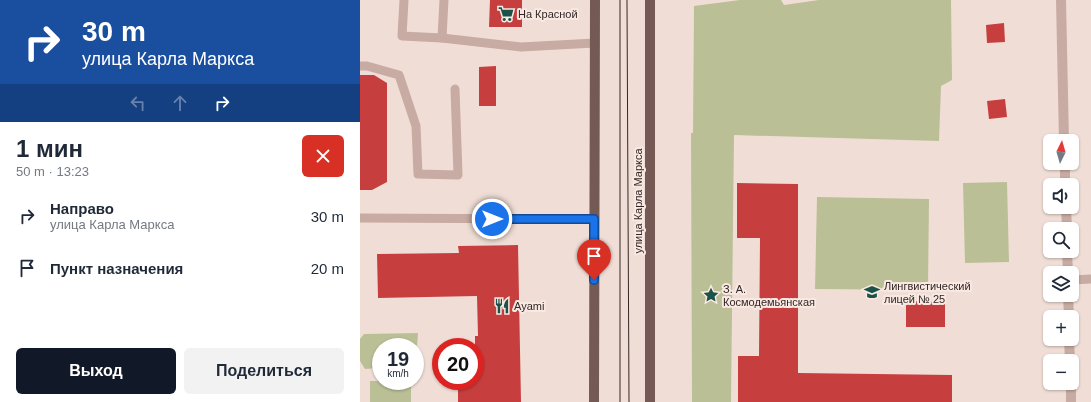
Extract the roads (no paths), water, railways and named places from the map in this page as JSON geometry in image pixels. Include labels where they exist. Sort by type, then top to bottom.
[{"type":"main road","points":[[594,402],[595,0]]},
{"type":"main road","name":"улица Карла Маркса","points":[[650,0],[650,402]]},
{"type":"street","points":[[1061,0],[1064,134]]},
{"type":"street","points":[[1071,390],[1071,402]]},
{"type":"lane","points":[[404,0],[402,36],[442,38],[521,47],[595,43]]},
{"type":"lane","points":[[442,38],[444,0]]},
{"type":"lane","points":[[360,66],[399,75],[416,126],[418,174],[458,175],[455,89]]},
{"type":"lane","points":[[360,218],[594,219]]},
{"type":"lane","points":[[1079,280],[1091,279]]},
{"type":"tram line","points":[[620,0],[620,402]]},
{"type":"tram line","points":[[627,0],[629,402]]},
{"type":"place","name":"На Красной","points":[[506,14]]},
{"type":"place","name":"Лингвистический лицей № 25","points":[[872,292]]},
{"type":"place","name":"З. А. Космодемьянская","points":[[711,295]]},
{"type":"place","name":"Ayami","points":[[502,306]]}]
